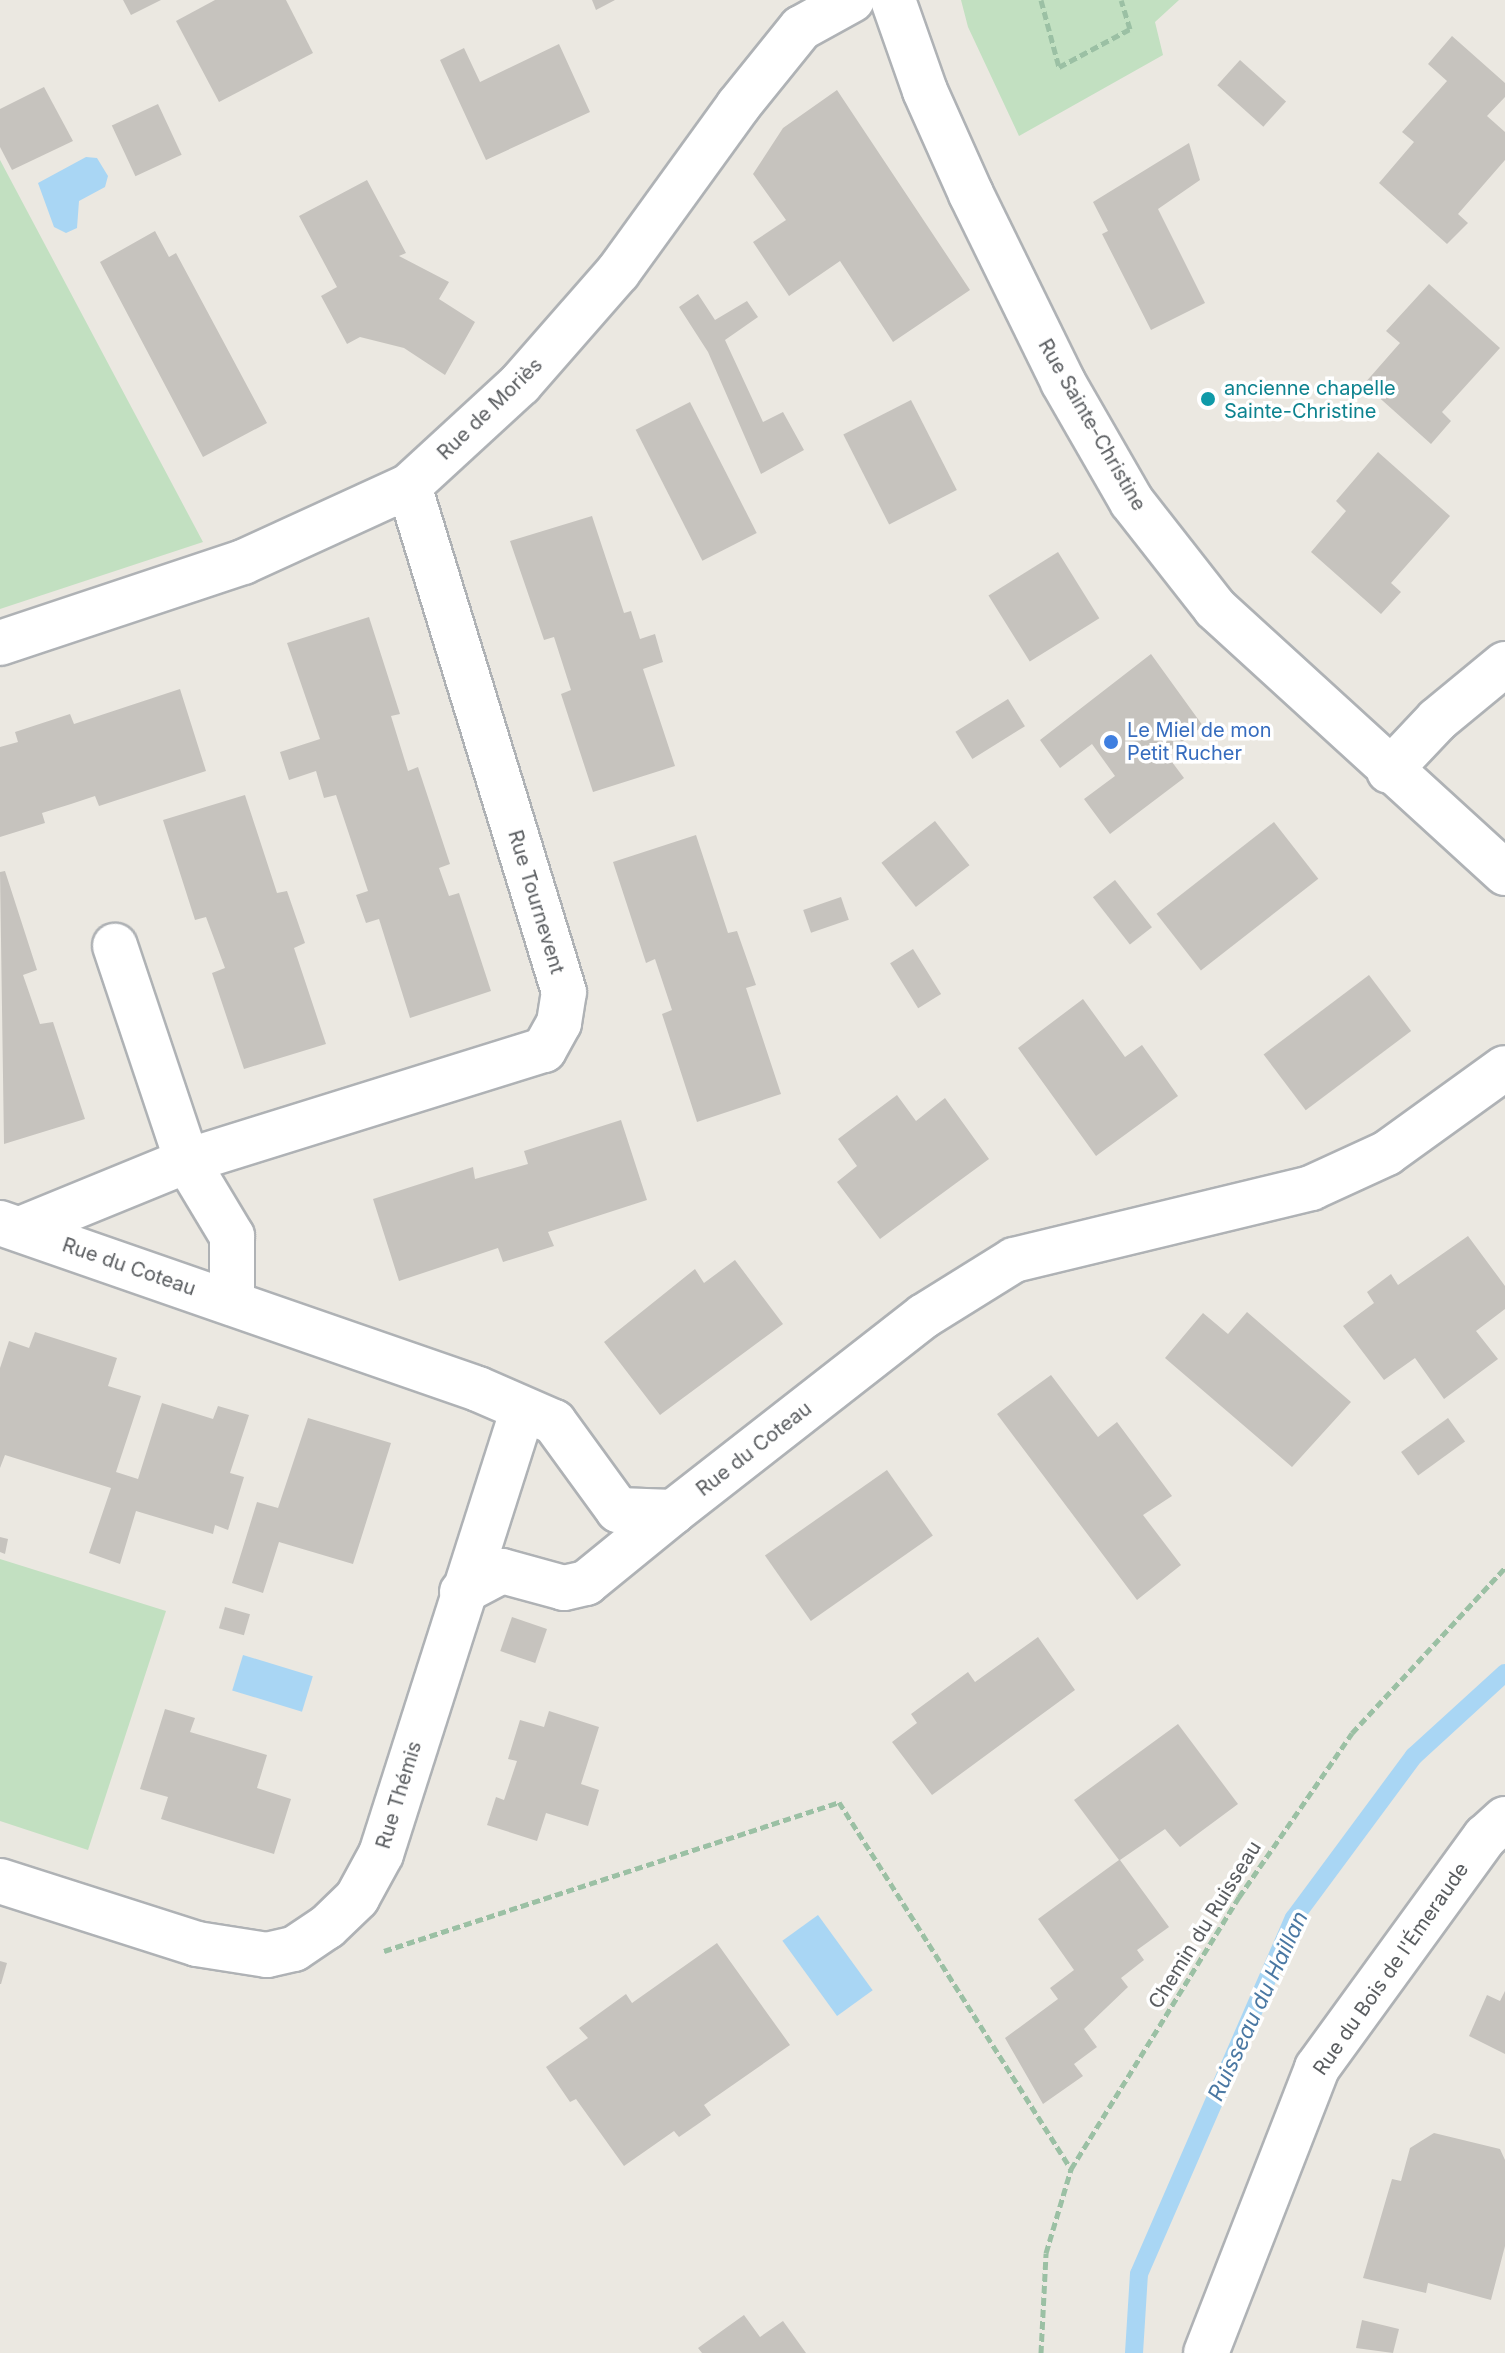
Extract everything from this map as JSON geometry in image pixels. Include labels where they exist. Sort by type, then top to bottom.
[{"type":"street","name":"Rue de Moriès","points":[[0,643],[243,562],[409,486],[520,384],[618,272],[738,106],[801,28],[852,0]]},
{"type":"street","name":"Rue Sainte-Christine","points":[[893,0],[925,91],[971,194],[1063,382],[1132,502],[1215,608],[1389,771],[1505,873]]},
{"type":"street","name":"Rue Tournevent","points":[[10,1226],[187,1161],[544,1050],[559,1023],[564,992],[409,486]]},
{"type":"street","points":[[1389,771],[1437,720],[1505,664]]},
{"type":"street","points":[[115,946],[187,1161],[232,1236],[232,1303]]},
{"type":"street","name":"Rue du Coteau","points":[[10,1226],[478,1389],[522,1412],[554,1422],[618,1510],[673,1512],[924,1316],[1014,1260],[1311,1188],[1387,1153],[1505,1068]]},
{"type":"street","name":"Rue Thémis","points":[[0,1881],[197,1944],[267,1955],[294,1949],[343,1911],[381,1854],[462,1592],[522,1412]]},
{"type":"street","points":[[462,1592],[502,1571],[564,1588],[586,1583],[673,1512]]},
{"type":"street","name":"Rue du Bois de l'Émeraude","points":[[1206,2353],[1317,2068],[1485,1837],[1505,1819]]},
{"type":"path","points":[[1041,0],[1059,67],[1130,29],[1121,0]]},
{"type":"path","name":"Chemin du Ruisseau","points":[[1041,2353],[1046,2253],[1071,2169],[1239,1897],[1352,1733],[1505,1568]]},
{"type":"path","points":[[343,1911],[384,1951],[839,1802],[1071,2169]]},
{"type":"green space","points":[[961,0],[1179,0],[1155,22],[1163,55],[1019,136],[968,27]]},
{"type":"green space","points":[[0,160],[203,542],[0,609]]},
{"type":"green space","points":[[0,1559],[166,1611],[88,1850],[0,1821]]},
{"type":"water","points":[[86,157],[97,158],[108,176],[105,187],[79,201],[77,228],[66,233],[54,227],[38,183]]},
{"type":"water","points":[[243,1655],[313,1676],[302,1712],[232,1690]]},
{"type":"water","points":[[818,1915],[873,1990],[837,2016],[782,1941]]},
{"type":"building","points":[[123,0],[161,0],[131,15]]},
{"type":"building","points":[[215,0],[286,0],[313,53],[219,102],[176,21]]},
{"type":"building","points":[[592,0],[615,0],[596,10]]},
{"type":"building","points":[[1452,36],[1505,83],[1505,97],[1487,116],[1505,132],[1505,160],[1458,214],[1468,223],[1447,244],[1379,183],[1414,142],[1402,132],[1447,81],[1428,64]]},
{"type":"building","points":[[559,44],[590,112],[486,160],[440,60],[464,48],[480,82]]},
{"type":"building","points":[[1240,60],[1286,101],[1263,127],[1217,85]]},
{"type":"building","points":[[44,87],[73,141],[12,170],[0,147],[0,109]]},
{"type":"building","points":[[837,90],[970,290],[893,342],[840,261],[789,296],[753,242],[786,220],[753,174],[783,128]]},
{"type":"building","points":[[158,104],[182,155],[135,176],[112,126]]},
{"type":"building","points":[[1189,143],[1200,180],[1158,209],[1205,303],[1151,330],[1102,234],[1108,231],[1093,202]]},
{"type":"building","points":[[367,180],[406,253],[399,256],[449,282],[439,299],[475,322],[445,375],[404,348],[360,337],[347,344],[321,296],[337,287],[299,216]]},
{"type":"building","points":[[155,231],[169,257],[176,253],[267,423],[203,457],[100,262]]},
{"type":"building","points":[[1429,284],[1500,348],[1442,412],[1451,421],[1431,444],[1364,384],[1400,343],[1386,331]]},
{"type":"building","points":[[698,294],[715,320],[747,301],[758,317],[725,340],[763,422],[783,412],[804,450],[761,474],[708,352],[679,307]]},
{"type":"building","points":[[911,400],[957,490],[889,524],[843,435]]},
{"type":"building","points":[[690,402],[757,533],[702,561],[636,430]]},
{"type":"building","points":[[1378,452],[1450,516],[1391,583],[1401,592],[1381,614],[1311,552],[1346,511],[1336,501]]},
{"type":"building","points":[[592,516],[624,613],[631,611],[640,639],[655,634],[663,662],[643,669],[675,766],[593,792],[561,694],[571,690],[554,637],[544,640],[510,541]]},
{"type":"building","points":[[1058,552],[1099,618],[1030,662],[988,595]]},
{"type":"building","points":[[369,617],[400,714],[391,716],[408,771],[418,767],[450,864],[439,868],[449,896],[459,893],[491,991],[410,1018],[379,919],[366,923],[356,895],[368,891],[336,795],[324,798],[316,771],[289,780],[280,752],[320,739],[287,643]]},
{"type":"building","name":"Le Miel de mon Petit Rucher","points":[[1151,654],[1203,726],[1166,754],[1184,778],[1110,834],[1084,799],[1115,776],[1092,744],[1060,768],[1040,740]]},
{"type":"building","points":[[180,689],[206,771],[99,806],[95,796],[42,813],[45,823],[0,837],[0,747],[18,742],[15,732],[70,714],[74,724]]},
{"type":"building","points":[[1008,699],[1025,726],[972,759],[955,732]]},
{"type":"building","points":[[245,795],[277,893],[287,891],[305,943],[294,948],[326,1044],[244,1069],[212,973],[225,968],[206,917],[195,920],[163,820]]},
{"type":"building","points":[[935,821],[969,865],[916,907],[881,863]]},
{"type":"building","points":[[1274,822],[1318,879],[1201,970],[1157,914]]},
{"type":"building","points":[[696,835],[728,933],[737,931],[756,985],[746,988],[781,1094],[697,1122],[662,1014],[672,1010],[655,959],[646,963],[613,862]]},
{"type":"building","points":[[5,871],[37,970],[23,975],[40,1024],[53,1022],[85,1119],[4,1144],[0,872]]},
{"type":"building","points":[[1115,880],[1152,927],[1130,945],[1093,897]]},
{"type":"building","points":[[841,897],[849,920],[811,933],[803,910]]},
{"type":"building","points":[[913,949],[941,994],[918,1008],[890,963]]},
{"type":"building","points":[[1369,975],[1411,1031],[1306,1110],[1264,1054]]},
{"type":"building","points":[[1083,999],[1125,1057],[1142,1045],[1178,1096],[1096,1156],[1018,1048]]},
{"type":"building","points":[[897,1095],[916,1121],[945,1098],[989,1159],[880,1239],[837,1182],[857,1166],[838,1139]]},
{"type":"building","points":[[621,1120],[647,1200],[548,1232],[554,1246],[503,1262],[498,1248],[399,1281],[373,1199],[473,1167],[475,1179],[528,1164],[524,1151]]},
{"type":"building","points":[[1468,1236],[1505,1286],[1505,1309],[1476,1331],[1498,1359],[1444,1399],[1415,1358],[1384,1380],[1343,1326],[1374,1303],[1367,1292],[1391,1274],[1398,1285]]},
{"type":"building","points":[[735,1260],[783,1324],[660,1415],[604,1342],[695,1269],[704,1283]]},
{"type":"building","points":[[1247,1312],[1351,1402],[1292,1467],[1165,1358],[1203,1313],[1228,1334]]},
{"type":"building","points":[[35,1332],[117,1358],[108,1386],[141,1396],[116,1472],[138,1479],[162,1403],[213,1419],[218,1406],[249,1415],[230,1473],[244,1477],[228,1530],[215,1525],[213,1534],[136,1511],[120,1564],[89,1553],[111,1488],[5,1455],[0,1468],[0,1368],[9,1341],[29,1348]]},
{"type":"building","points":[[1051,1375],[1098,1437],[1117,1422],[1172,1496],[1143,1515],[1181,1565],[1137,1600],[997,1414]]},
{"type":"building","points":[[308,1418],[391,1443],[353,1564],[279,1542],[263,1593],[232,1583],[257,1502],[278,1508]]},
{"type":"building","points":[[1448,1418],[1465,1441],[1418,1476],[1401,1452]]},
{"type":"building","points":[[887,1470],[933,1536],[811,1621],[765,1555]]},
{"type":"building","points":[[0,1537],[8,1539],[5,1554],[0,1552]]},
{"type":"building","points":[[225,1607],[250,1614],[244,1635],[219,1628]]},
{"type":"building","points":[[512,1617],[547,1629],[535,1663],[500,1651]]},
{"type":"building","points":[[1038,1637],[1075,1690],[932,1795],[892,1742],[917,1723],[911,1714],[968,1672],[975,1682]]},
{"type":"building","points":[[165,1709],[195,1718],[190,1732],[267,1755],[257,1788],[291,1799],[274,1854],[161,1819],[168,1797],[140,1789]]},
{"type":"building","points":[[549,1711],[599,1727],[581,1784],[599,1790],[588,1826],[546,1813],[537,1841],[487,1825],[496,1797],[504,1800],[517,1761],[508,1759],[520,1720],[544,1727]]},
{"type":"building","points":[[1178,1724],[1238,1804],[1180,1847],[1165,1829],[1120,1860],[1169,1927],[1137,1950],[1144,1960],[1121,1978],[1128,1987],[1084,2029],[1097,2047],[1074,2064],[1083,2076],[1043,2104],[1005,2038],[1058,1999],[1050,1988],[1074,1970],[1038,1919],[1119,1860],[1074,1800]]},
{"type":"building","points":[[717,1943],[790,2045],[704,2105],[711,2115],[679,2137],[674,2131],[624,2166],[576,2099],[570,2102],[546,2067],[588,2038],[579,2028],[626,1994],[632,2003]]},
{"type":"building","points":[[0,1961],[7,1963],[1,1984],[0,1984]]},
{"type":"building","points":[[1505,1991],[1505,2054],[1469,2036],[1487,1995],[1500,2001]]},
{"type":"building","points":[[1434,2133],[1500,2149],[1505,2160],[1505,2246],[1491,2300],[1428,2283],[1426,2293],[1363,2278],[1392,2179],[1401,2181],[1410,2148]]},
{"type":"building","points":[[744,2315],[760,2337],[783,2321],[806,2353],[702,2353],[698,2348]]},
{"type":"building","points":[[1362,2320],[1399,2329],[1393,2353],[1356,2348]]},
{"type":"waterway","name":"Ruisseau du Haillan","points":[[1134,2353],[1139,2274],[1294,1918],[1414,1756],[1505,1673]]},
{"type":"place","name":"ancienne chapelle Sainte-Christine","points":[[1208,399]]},
{"type":"place","name":"Le Miel de mon Petit Rucher","points":[[1111,742]]}]
